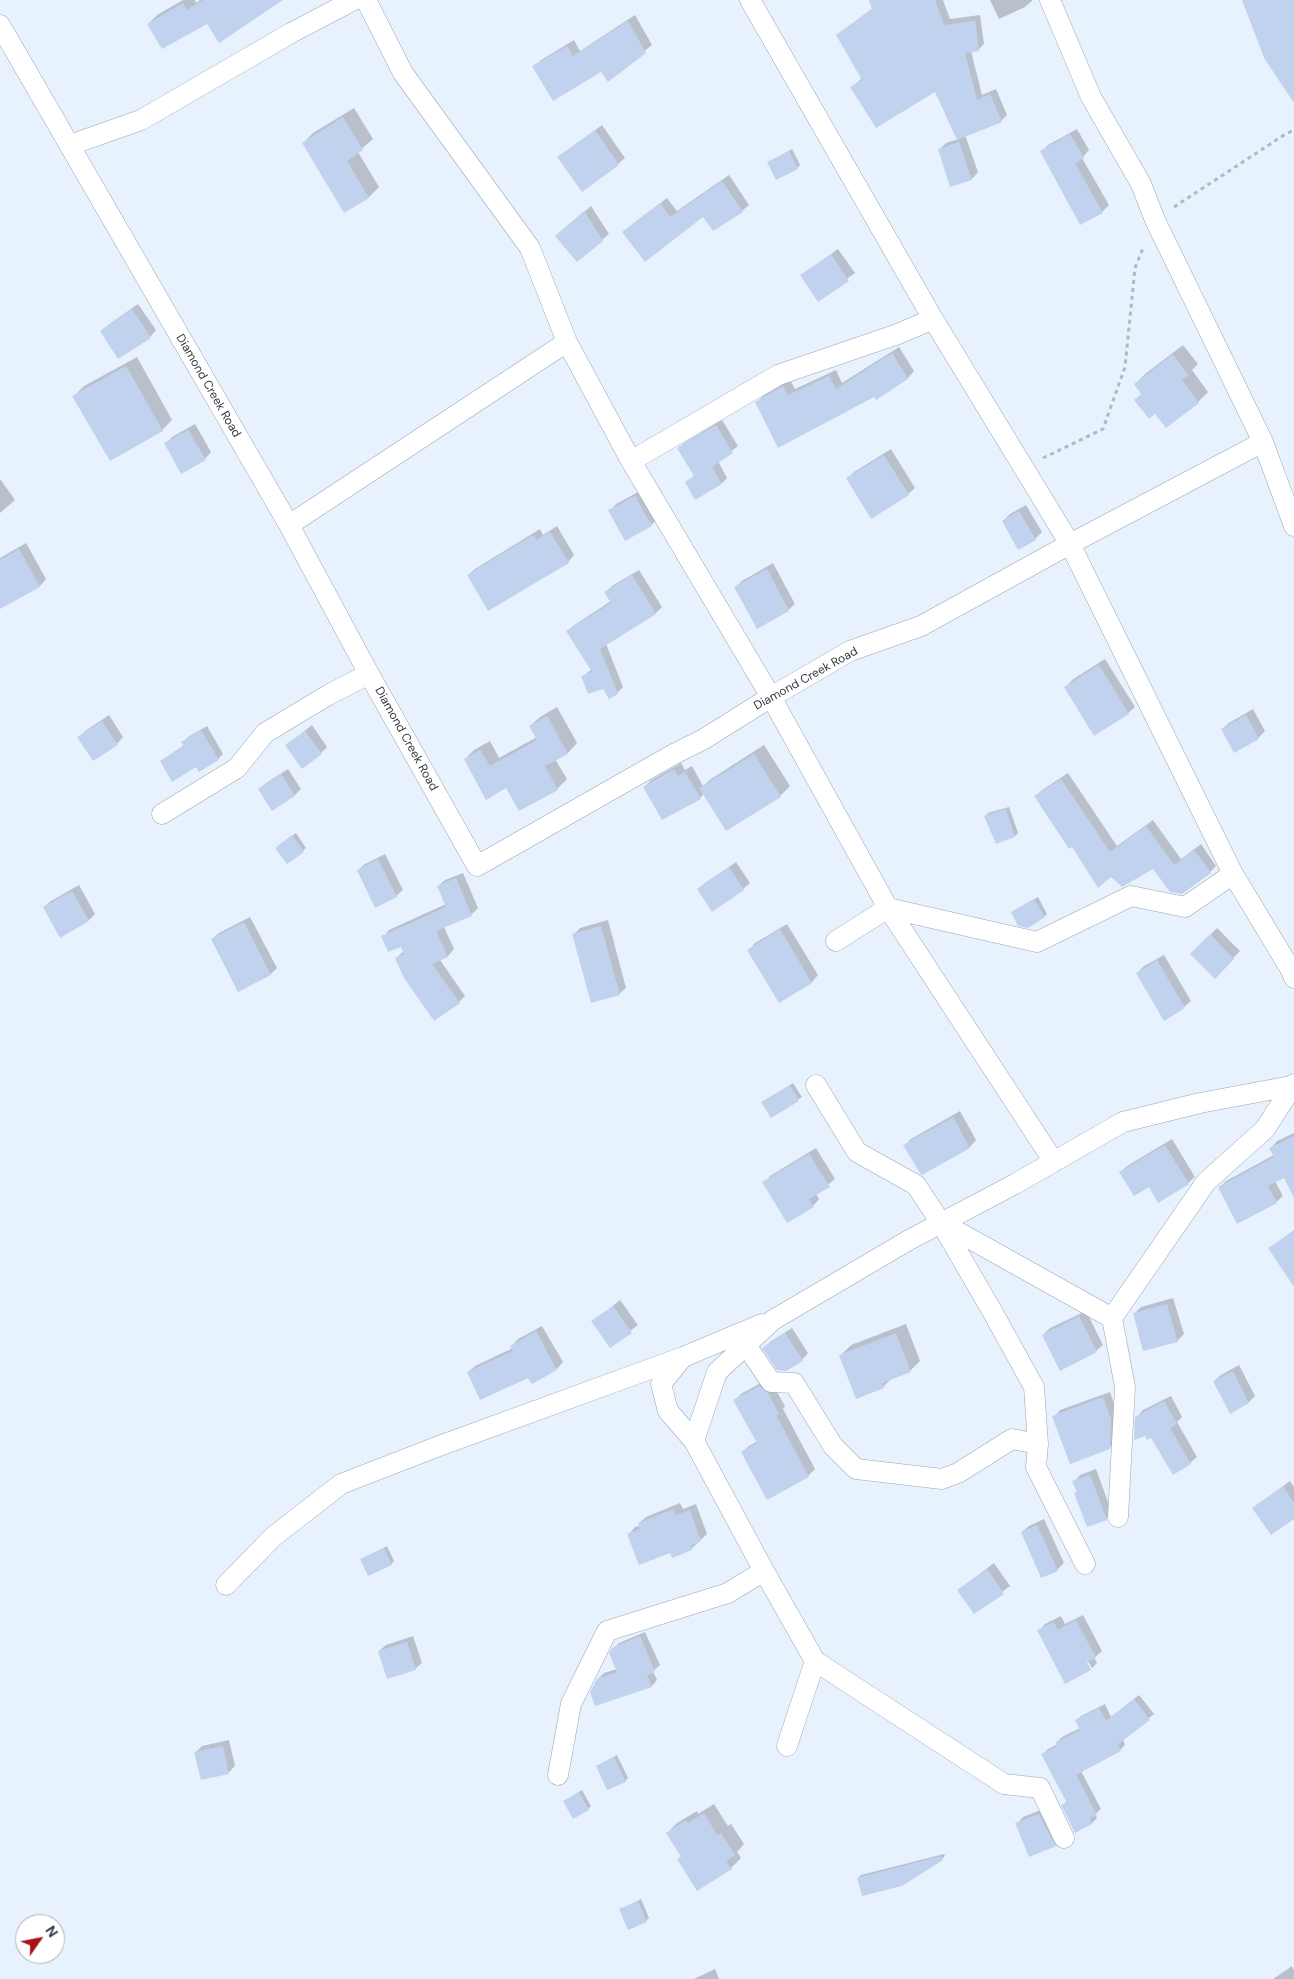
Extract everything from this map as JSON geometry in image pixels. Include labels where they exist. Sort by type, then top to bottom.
[{"type":"street","points":[[70,145],[141,120],[290,33],[354,0]]},
{"type":"street","points":[[366,0],[403,74],[530,248],[567,342],[631,461],[771,697],[888,908],[1054,1162]]},
{"type":"street","points":[[750,0],[933,319],[1070,544],[1233,874],[1294,978]]},
{"type":"street","points":[[1050,0],[1091,97],[1142,184],[1155,220],[1263,442],[1294,526]]},
{"type":"street","name":"Diamond Creek Road","points":[[0,25],[289,525],[369,674],[477,866],[674,754],[704,739],[850,651],[921,626],[1070,544],[1263,442]]},
{"type":"street","points":[[631,461],[778,375],[898,334],[933,319]]},
{"type":"street","points":[[289,525],[567,342]]},
{"type":"street","points":[[162,814],[237,768],[265,734],[328,695],[369,674]]},
{"type":"street","points":[[836,941],[888,908],[1037,942],[1131,896],[1185,907],[1233,874]]},
{"type":"street","points":[[816,1085],[856,1152],[916,1185],[941,1223],[1034,1387],[1038,1444],[1036,1468],[1085,1564]]},
{"type":"street","points":[[226,1585],[273,1537],[341,1484],[682,1357],[773,1320],[941,1223],[1123,1122],[1200,1103],[1293,1085]]},
{"type":"street","points":[[1118,1517],[1125,1387],[1112,1318],[1206,1182],[1265,1130],[1293,1085]]},
{"type":"street","points":[[941,1223],[1112,1318]]},
{"type":"street","points":[[694,1441],[717,1372],[773,1320]]},
{"type":"street","points":[[746,1345],[771,1382],[794,1383],[833,1446],[856,1469],[942,1479],[958,1473],[1012,1439],[1038,1444]]},
{"type":"street","points":[[682,1357],[661,1384],[668,1411],[694,1441],[815,1661],[1004,1784],[1040,1788],[1064,1838]]},
{"type":"street","points":[[558,1775],[571,1704],[607,1631],[728,1593],[764,1571]]},
{"type":"street","points":[[787,1746],[815,1661]]},
{"type":"path","points":[[1024,468],[1103,429],[1125,367],[1135,268],[1155,220],[1284,134],[1294,130]]},
{"type":"building","points":[[203,0],[283,0],[219,43],[207,24],[162,49],[147,24],[183,3],[187,10]]},
{"type":"building","points":[[869,0],[935,0],[944,25],[975,21],[979,51],[965,53],[977,100],[990,94],[1002,122],[957,140],[935,92],[876,128],[850,87],[862,80],[836,35],[872,9]]},
{"type":"building","points":[[1242,0],[1294,0],[1294,103],[1264,58]]},
{"type":"building","points":[[628,21],[646,53],[608,82],[601,72],[553,101],[532,66],[567,46],[573,56]]},
{"type":"building","points":[[343,117],[363,150],[347,161],[369,198],[344,213],[302,143]]},
{"type":"building","points":[[595,130],[619,165],[582,192],[557,157]]},
{"type":"building","points":[[1070,134],[1084,158],[1075,163],[1103,213],[1080,225],[1040,151]]},
{"type":"building","points":[[959,142],[972,180],[950,187],[938,149]]},
{"type":"building","points":[[789,151],[798,169],[776,180],[767,162]]},
{"type":"building","points":[[722,181],[743,212],[713,231],[703,217],[645,262],[622,232],[660,203],[670,217]]},
{"type":"building","points":[[584,211],[603,241],[577,262],[555,236]]},
{"type":"building","points":[[831,254],[849,281],[818,302],[800,275]]},
{"type":"building","points":[[132,309],[151,338],[118,359],[100,331]]},
{"type":"building","points":[[892,353],[908,379],[876,400],[874,397],[778,448],[755,402],[783,386],[788,395],[829,376],[836,389]]},
{"type":"building","points":[[1173,354],[1188,375],[1182,380],[1199,403],[1166,428],[1155,414],[1149,419],[1134,400],[1141,394],[1134,384]]},
{"type":"building","points":[[126,366],[163,431],[110,461],[72,396]]},
{"type":"building","points":[[716,425],[733,453],[712,467],[722,484],[695,500],[685,482],[694,476],[677,448]]},
{"type":"building","points":[[188,430],[206,460],[181,474],[164,443]]},
{"type":"building","points":[[884,455],[909,495],[871,519],[846,478]]},
{"type":"building","points":[[635,496],[652,526],[625,541],[608,510]]},
{"type":"building","points":[[1019,511],[1036,540],[1018,550],[1002,521]]},
{"type":"building","points":[[550,532],[569,563],[488,611],[467,575],[533,535],[536,540]]},
{"type":"building","points":[[19,549],[40,587],[0,609],[0,560]]},
{"type":"building","points":[[767,569],[789,611],[757,629],[734,587]]},
{"type":"building","points":[[632,575],[656,614],[600,649],[618,694],[609,699],[603,689],[588,694],[581,676],[592,672],[566,631],[611,603],[604,592]]},
{"type":"building","points":[[1099,665],[1129,714],[1094,736],[1064,687]]},
{"type":"building","points":[[1246,715],[1259,739],[1234,753],[1221,729]]},
{"type":"building","points":[[547,716],[568,754],[545,766],[558,790],[519,811],[506,788],[486,800],[464,759],[480,750],[490,766],[537,740],[529,726]]},
{"type":"building","points":[[102,721],[118,745],[93,761],[77,737]]},
{"type":"building","points":[[201,730],[219,760],[199,772],[196,767],[172,782],[160,761],[184,746],[181,742]]},
{"type":"building","points":[[305,731],[322,754],[302,769],[285,745]]},
{"type":"building","points":[[754,754],[781,797],[726,831],[699,788]]},
{"type":"building","points":[[674,769],[678,776],[685,772],[701,799],[662,820],[643,787]]},
{"type":"building","points":[[281,774],[295,796],[272,811],[258,789]]},
{"type":"building","points":[[1061,779],[1110,852],[1146,826],[1174,865],[1194,850],[1211,873],[1182,894],[1170,892],[1153,869],[1122,887],[1111,877],[1098,888],[1072,847],[1069,849],[1034,796]]},
{"type":"building","points":[[1006,809],[1015,837],[996,844],[984,816]]},
{"type":"building","points":[[292,835],[304,852],[287,864],[275,848]]},
{"type":"building","points":[[378,859],[397,897],[375,908],[357,870]]},
{"type":"building","points":[[729,867],[744,890],[712,912],[697,889]]},
{"type":"building","points":[[456,878],[472,916],[436,931],[448,957],[432,964],[460,1003],[434,1021],[404,978],[395,958],[404,954],[401,947],[388,952],[381,936],[446,907],[437,886]]},
{"type":"building","points":[[72,891],[89,921],[60,938],[43,907]]},
{"type":"building","points":[[1034,899],[1045,917],[1028,928],[1018,926],[1011,912]]},
{"type":"building","points":[[244,922],[271,975],[238,992],[211,939]]},
{"type":"building","points":[[601,926],[620,995],[591,1003],[572,934]]},
{"type":"building","points":[[780,929],[812,983],[779,1003],[747,950]]},
{"type":"building","points":[[1210,934],[1234,959],[1215,979],[1190,954]]},
{"type":"building","points":[[1157,960],[1185,1008],[1164,1021],[1136,973]]},
{"type":"building","points":[[790,1085],[799,1101],[771,1118],[761,1102]]},
{"type":"building","points":[[953,1117],[970,1148],[922,1175],[903,1145]]},
{"type":"building","points":[[1294,1136],[1294,1198],[1284,1178],[1268,1186],[1277,1203],[1237,1224],[1218,1187],[1274,1157],[1269,1148]]},
{"type":"building","points":[[1165,1145],[1189,1184],[1158,1203],[1149,1187],[1134,1196],[1119,1172]]},
{"type":"building","points":[[809,1154],[830,1187],[809,1199],[814,1207],[787,1223],[762,1182]]},
{"type":"building","points":[[1294,1231],[1294,1287],[1268,1248]]},
{"type":"building","points":[[1167,1304],[1178,1342],[1143,1351],[1133,1313]]},
{"type":"building","points":[[613,1306],[632,1333],[610,1348],[591,1321]]},
{"type":"building","points":[[1079,1316],[1097,1352],[1060,1371],[1042,1335]]},
{"type":"building","points":[[536,1331],[557,1370],[532,1384],[528,1378],[480,1400],[467,1372],[513,1351],[510,1346]]},
{"type":"building","points":[[785,1333],[803,1361],[786,1371],[777,1370],[762,1348]]},
{"type":"building","points":[[896,1333],[911,1372],[882,1383],[884,1388],[856,1399],[839,1355]]},
{"type":"building","points":[[1233,1371],[1249,1403],[1230,1414],[1213,1381]]},
{"type":"building","points":[[759,1386],[768,1393],[779,1414],[776,1415],[809,1477],[767,1500],[741,1452],[757,1443],[733,1400]]},
{"type":"building","points":[[1103,1397],[1111,1419],[1110,1449],[1070,1464],[1052,1416]]},
{"type":"building","points":[[1164,1401],[1177,1424],[1170,1428],[1191,1464],[1173,1475],[1151,1438],[1147,1440],[1145,1436],[1134,1440],[1135,1417]]},
{"type":"building","points":[[1090,1475],[1107,1520],[1087,1527],[1074,1493],[1077,1492],[1072,1481]]},
{"type":"building","points":[[1283,1486],[1294,1503],[1294,1519],[1271,1535],[1252,1508]]},
{"type":"building","points":[[674,1509],[676,1515],[690,1510],[701,1541],[691,1545],[692,1550],[672,1558],[670,1553],[639,1565],[627,1534],[640,1529],[638,1523]]},
{"type":"building","points":[[1037,1525],[1058,1571],[1041,1578],[1021,1532]]},
{"type":"building","points":[[384,1548],[392,1565],[368,1576],[360,1559]]},
{"type":"building","points":[[987,1569],[1004,1594],[974,1614],[957,1590]]},
{"type":"building","points":[[1076,1620],[1096,1658],[1087,1662],[1091,1670],[1065,1684],[1037,1630],[1054,1622],[1058,1630]]},
{"type":"building","points":[[640,1636],[655,1672],[647,1675],[652,1687],[595,1706],[590,1692],[597,1679],[617,1672],[609,1653],[612,1648]]},
{"type":"building","points":[[407,1642],[416,1670],[387,1679],[378,1651]]},
{"type":"building","points":[[1134,1699],[1150,1720],[1118,1744],[1121,1751],[1076,1775],[1097,1815],[1090,1818],[1092,1824],[1075,1833],[1061,1805],[1067,1803],[1041,1754],[1057,1746],[1056,1742],[1080,1730],[1075,1720],[1099,1708],[1106,1721]]},
{"type":"building","points":[[223,1746],[229,1774],[201,1780],[194,1752]]},
{"type":"building","points":[[614,1757],[626,1782],[607,1790],[596,1766]]},
{"type":"building","points":[[579,1792],[589,1810],[573,1819],[563,1801]]},
{"type":"building","points":[[704,1813],[717,1835],[721,1833],[735,1855],[726,1861],[732,1869],[697,1891],[677,1859],[681,1857],[666,1833],[686,1820],[688,1823]]},
{"type":"building","points":[[1039,1814],[1056,1846],[1029,1857],[1015,1823]]},
{"type":"building","points":[[941,1856],[943,1860],[902,1886],[862,1896],[857,1878]]},
{"type":"building","points":[[638,1901],[647,1922],[628,1930],[619,1909]]}]
